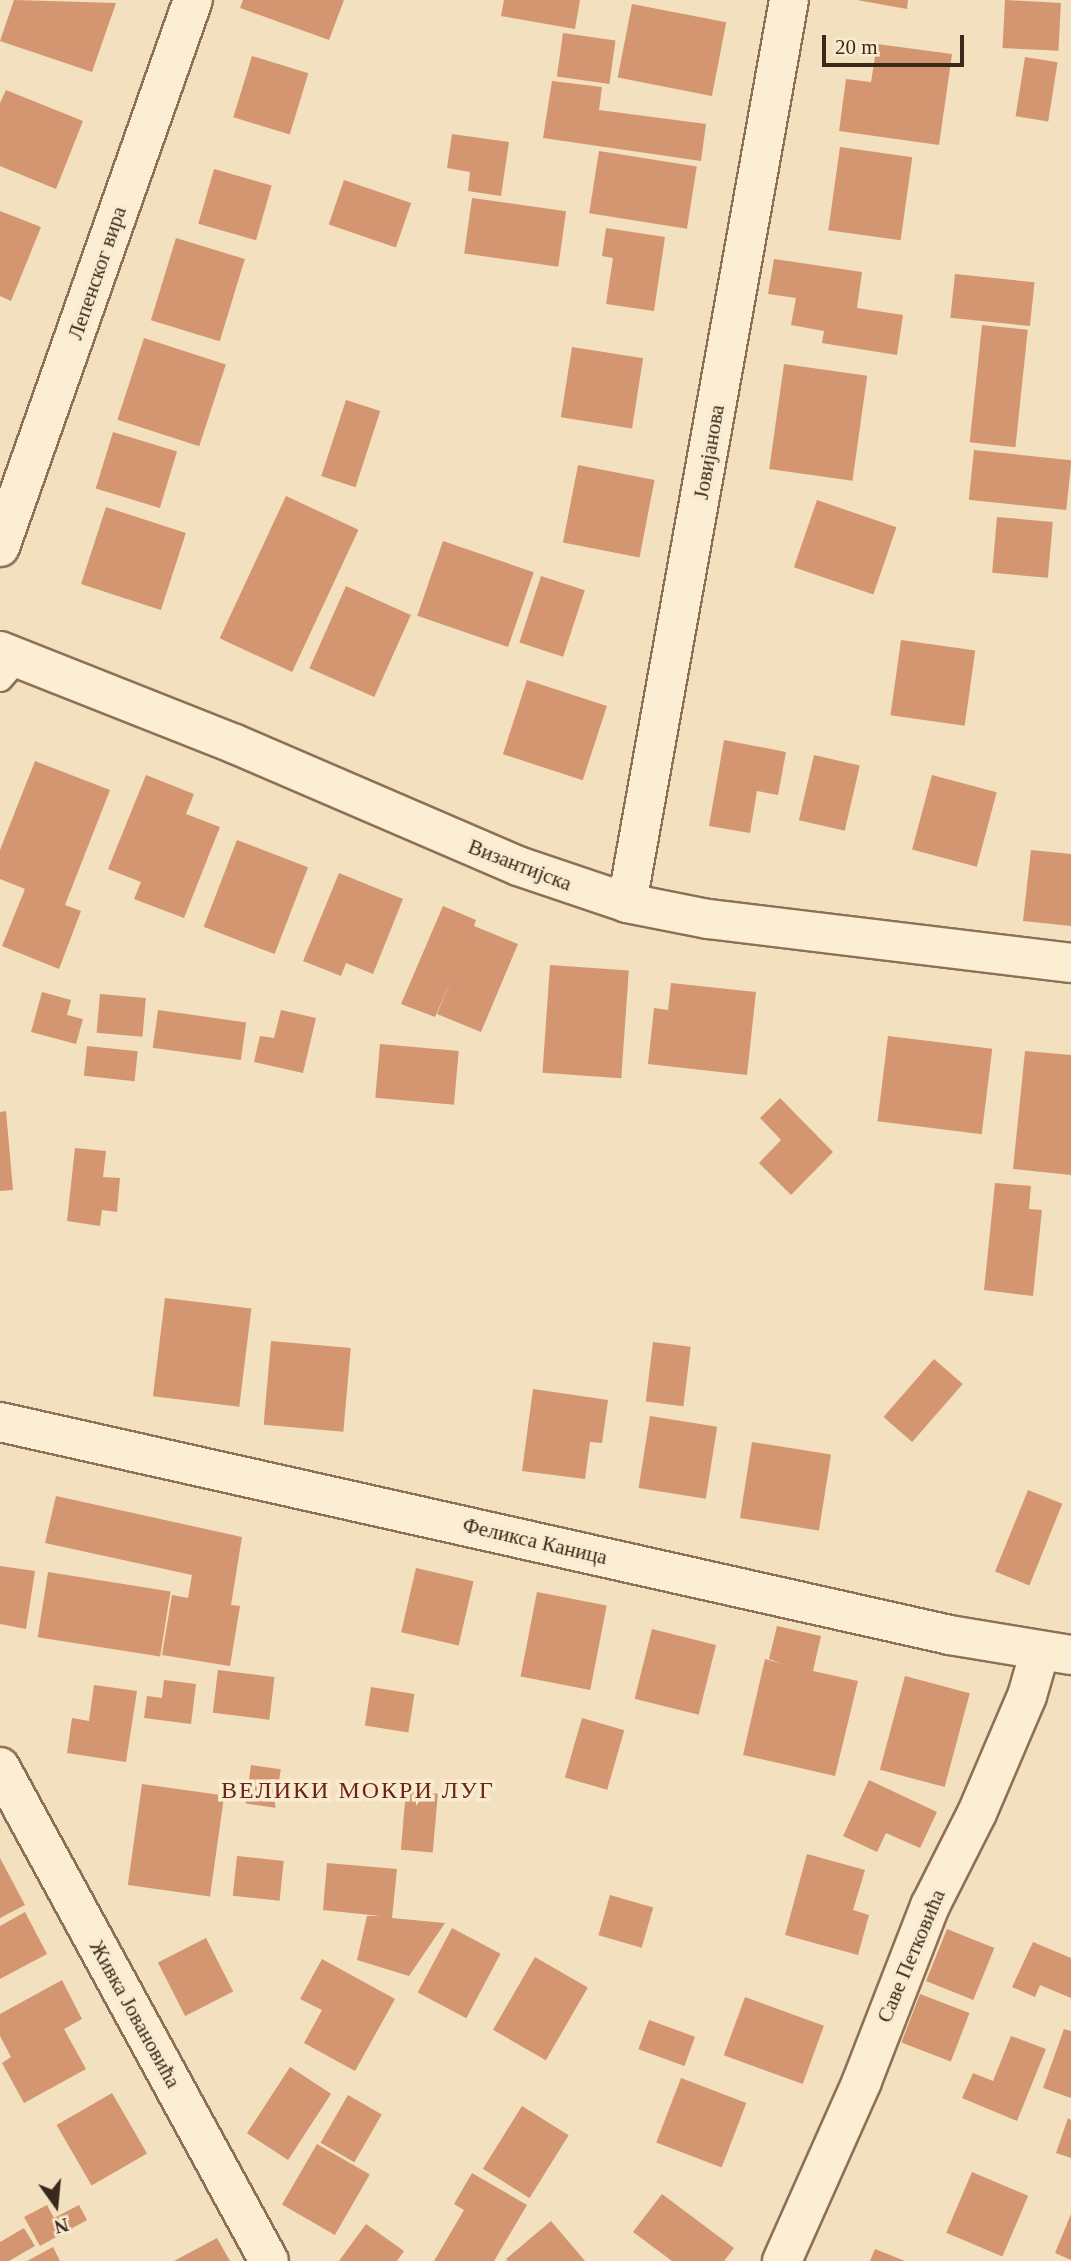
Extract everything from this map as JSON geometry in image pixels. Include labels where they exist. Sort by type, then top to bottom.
[{"type":"street","name":"Лепенског вира","points":[[0,547],[193,0]]},
{"type":"street","name":"Јовијанова","points":[[627,903],[789,0]]},
{"type":"street","name":"Византијска","points":[[6,663],[234,744],[518,866],[627,903],[708,919],[1071,963]]},
{"type":"street","name":"Феликса Каница","points":[[0,1422],[950,1635],[1055,1653]]},
{"type":"street","name":"Саве Петковића","points":[[782,2261],[862,2081],[930,1906],[1007,1742],[1055,1653]]},
{"type":"street","name":"Живка Јовановића","points":[[0,1766],[269,2261]]},
{"type":"building","points":[[14,0],[116,3],[92,72],[0,41]]},
{"type":"building","points":[[243,0],[344,0],[329,40],[240,8]]},
{"type":"building","points":[[504,0],[580,0],[575,29],[501,16]]},
{"type":"building","points":[[857,0],[908,0],[907,9]]},
{"type":"building","points":[[1005,0],[1061,3],[1058,51],[1002,48]]},
{"type":"building","points":[[632,4],[726,22],[712,96],[618,78]]},
{"type":"building","points":[[563,33],[615,40],[609,84],[557,77]]},
{"type":"building","points":[[877,44],[952,54],[939,145],[839,131],[846,79],[871,82]]},
{"type":"building","points":[[252,56],[308,73],[290,134],[233,117]]},
{"type":"building","points":[[1025,57],[1058,62],[1048,121],[1016,116]]},
{"type":"building","points":[[552,81],[602,87],[599,110],[706,124],[701,161],[543,138]]},
{"type":"building","points":[[6,90],[83,121],[56,189],[0,166],[0,103]]},
{"type":"building","points":[[452,134],[509,142],[501,196],[468,191],[470,172],[447,168]]},
{"type":"building","points":[[840,147],[912,157],[901,240],[828,230]]},
{"type":"building","points":[[599,151],[697,166],[687,229],[589,213]]},
{"type":"building","points":[[214,169],[272,186],[256,240],[198,224]]},
{"type":"building","points":[[344,180],[411,203],[396,248],[329,224]]},
{"type":"building","points":[[472,198],[566,211],[558,267],[464,253]]},
{"type":"building","points":[[0,211],[41,227],[11,301],[0,296]]},
{"type":"building","points":[[606,228],[665,237],[654,311],[606,304],[613,258],[602,256]]},
{"type":"building","points":[[176,238],[245,259],[220,341],[151,320]]},
{"type":"building","points":[[774,259],[862,272],[857,308],[903,315],[897,355],[822,343],[824,331],[791,325],[796,298],[768,294]]},
{"type":"building","points":[[955,274],[1035,282],[1030,326],[950,318]]},
{"type":"building","points":[[982,325],[1028,330],[1015,447],[970,442]]},
{"type":"building","points":[[144,338],[226,365],[199,446],[117,420]]},
{"type":"building","points":[[572,347],[643,358],[632,428],[561,417]]},
{"type":"building","points":[[784,364],[867,376],[852,481],[769,469]]},
{"type":"building","points":[[346,400],[380,411],[356,487],[321,476]]},
{"type":"building","points":[[113,432],[177,452],[160,508],[96,488]]},
{"type":"building","points":[[974,450],[1071,460],[1066,510],[969,500]]},
{"type":"building","points":[[578,465],[655,480],[639,557],[563,543]]},
{"type":"building","points":[[286,496],[359,530],[292,672],[220,638]]},
{"type":"building","points":[[817,500],[896,527],[873,594],[794,567]]},
{"type":"building","points":[[106,507],[186,533],[161,610],[81,584]]},
{"type":"building","points":[[997,517],[1053,522],[1048,578],[992,573]]},
{"type":"building","points":[[443,541],[534,572],[508,647],[417,616]]},
{"type":"building","points":[[541,576],[585,590],[563,657],[519,643]]},
{"type":"building","points":[[346,586],[411,615],[374,697],[309,668]]},
{"type":"building","points":[[901,640],[975,650],[965,726],[890,715]]},
{"type":"building","points":[[527,680],[607,706],[583,780],[503,754]]},
{"type":"building","points":[[724,740],[786,752],[778,795],[757,791],[750,833],[709,826]]},
{"type":"building","points":[[814,755],[860,766],[845,831],[799,820]]},
{"type":"building","points":[[35,761],[110,790],[65,905],[81,911],[59,969],[2,946],[25,889],[0,879],[0,850]]},
{"type":"building","points":[[146,775],[194,794],[186,814],[220,827],[184,918],[134,899],[141,882],[108,869]]},
{"type":"building","points":[[932,775],[997,792],[977,867],[912,849]]},
{"type":"building","points":[[237,840],[308,867],[275,954],[204,927]]},
{"type":"building","points":[[1031,850],[1071,854],[1071,926],[1023,921]]},
{"type":"building","points":[[339,873],[403,899],[373,974],[346,963],[341,976],[303,961]]},
{"type":"building","points":[[443,906],[476,920],[474,926],[518,944],[481,1032],[437,1014],[452,978],[435,1017],[401,1004]]},
{"type":"building","points":[[550,965],[629,971],[621,1078],[542,1073]]},
{"type":"building","points":[[671,983],[756,992],[747,1075],[648,1064],[654,1008],[668,1010]]},
{"type":"building","points":[[42,992],[71,1000],[67,1015],[83,1019],[76,1044],[31,1032]]},
{"type":"building","points":[[100,994],[146,998],[142,1037],[97,1033]]},
{"type":"building","points":[[158,1010],[246,1022],[241,1060],[153,1048]]},
{"type":"building","points":[[281,1010],[316,1018],[303,1073],[254,1062],[260,1036],[274,1038]]},
{"type":"building","points":[[888,1036],[992,1049],[982,1134],[878,1121]]},
{"type":"building","points":[[380,1044],[459,1051],[454,1105],[375,1098]]},
{"type":"building","points":[[87,1046],[138,1051],[135,1081],[84,1076]]},
{"type":"building","points":[[1025,1051],[1071,1055],[1071,1175],[1013,1169]]},
{"type":"building","points":[[780,1098],[833,1152],[791,1195],[759,1163],[781,1140],[760,1118]]},
{"type":"building","points":[[6,1111],[13,1190],[0,1191],[0,1112]]},
{"type":"building","points":[[75,1148],[106,1151],[103,1177],[120,1178],[117,1212],[102,1210],[100,1226],[67,1221]]},
{"type":"building","points":[[995,1183],[1031,1186],[1029,1209],[1042,1210],[1033,1296],[984,1290]]},
{"type":"building","points":[[165,1298],[251,1309],[239,1407],[153,1396]]},
{"type":"building","points":[[271,1341],[351,1348],[343,1432],[264,1425]]},
{"type":"building","points":[[653,1342],[691,1347],[683,1406],[646,1402]]},
{"type":"building","points":[[934,1359],[963,1384],[912,1442],[883,1417]]},
{"type":"building","points":[[533,1389],[608,1400],[602,1443],[590,1442],[585,1479],[522,1471]]},
{"type":"building","points":[[650,1416],[717,1427],[706,1499],[639,1488]]},
{"type":"building","points":[[752,1442],[831,1455],[819,1531],[740,1518]]},
{"type":"building","points":[[1028,1490],[1062,1504],[1029,1585],[995,1572]]},
{"type":"building","points":[[56,1496],[242,1537],[231,1605],[240,1606],[230,1666],[162,1655],[172,1595],[188,1598],[192,1575],[45,1543]]},
{"type":"building","points":[[0,1566],[35,1571],[26,1629],[0,1624]]},
{"type":"building","points":[[416,1568],[473,1581],[459,1646],[401,1632]]},
{"type":"building","points":[[48,1572],[170,1591],[160,1657],[38,1637]]},
{"type":"building","points":[[537,1592],[607,1606],[590,1690],[521,1676]]},
{"type":"building","points":[[777,1626],[821,1636],[813,1671],[858,1681],[835,1776],[743,1755],[765,1659],[783,1664],[769,1659]]},
{"type":"building","points":[[652,1629],[716,1645],[699,1715],[635,1699]]},
{"type":"building","points":[[218,1670],[275,1677],[269,1720],[213,1713]]},
{"type":"building","points":[[905,1676],[970,1693],[945,1787],[880,1770]]},
{"type":"building","points":[[164,1680],[196,1684],[191,1724],[144,1718],[147,1696],[162,1698]]},
{"type":"building","points":[[94,1685],[137,1691],[126,1762],[67,1753],[72,1718],[89,1721]]},
{"type":"building","points":[[371,1687],[414,1694],[408,1732],[365,1726]]},
{"type":"building","points":[[582,1718],[624,1730],[607,1790],[565,1778]]},
{"type":"building","points":[[251,1765],[281,1769],[275,1808],[246,1804]]},
{"type":"building","points":[[869,1780],[937,1812],[920,1848],[886,1833],[877,1852],[843,1836]]},
{"type":"building","points":[[142,1784],[224,1796],[210,1897],[128,1885]]},
{"type":"building","points":[[406,1791],[438,1794],[433,1853],[401,1850]]},
{"type":"building","points":[[807,1854],[865,1870],[853,1910],[869,1915],[858,1955],[785,1935]]},
{"type":"building","points":[[237,1856],[284,1861],[280,1901],[233,1896]]},
{"type":"building","points":[[0,1858],[25,1905],[0,1918]]},
{"type":"building","points":[[327,1863],[397,1869],[392,1918],[445,1923],[409,1976],[357,1960],[367,1916],[380,1916],[323,1910]]},
{"type":"building","points":[[610,1895],[653,1907],[642,1948],[598,1935]]},
{"type":"building","points":[[25,1912],[47,1954],[0,1979],[0,1926]]},
{"type":"building","points":[[452,1928],[501,1954],[466,2018],[418,1992]]},
{"type":"building","points":[[947,1929],[994,1948],[973,2000],[926,1981]]},
{"type":"building","points":[[206,1938],[233,1991],[185,2016],[158,1963]]},
{"type":"building","points":[[1033,1942],[1071,1958],[1071,1998],[1040,1985],[1035,1997],[1012,1987]]},
{"type":"building","points":[[535,1957],[588,1988],[546,2060],[493,2030]]},
{"type":"building","points":[[322,1959],[395,1999],[355,2071],[304,2043],[322,2010],[300,1999]]},
{"type":"building","points":[[62,1980],[82,2019],[64,2029],[86,2069],[24,2103],[2,2063],[11,2057],[0,2036],[0,2014]]},
{"type":"building","points":[[920,1994],[969,2013],[951,2062],[901,2043]]},
{"type":"building","points":[[745,1997],[824,2026],[803,2084],[724,2055]]},
{"type":"building","points":[[649,2020],[695,2037],[684,2066],[638,2049]]},
{"type":"building","points":[[1064,2029],[1071,2031],[1071,2098],[1043,2088]]},
{"type":"building","points":[[1011,2036],[1046,2049],[1017,2121],[962,2098],[973,2073],[993,2081]]},
{"type":"building","points":[[290,2067],[331,2094],[288,2160],[247,2133]]},
{"type":"building","points":[[681,2078],[746,2103],[722,2168],[656,2142]]},
{"type":"building","points":[[112,2093],[147,2154],[92,2186],[57,2125]]},
{"type":"building","points":[[348,2095],[382,2114],[354,2162],[320,2143]]},
{"type":"building","points":[[522,2106],[569,2135],[529,2198],[483,2169]]},
{"type":"building","points":[[1068,2118],[1071,2120],[1071,2158],[1056,2153]]},
{"type":"building","points":[[317,2144],[370,2174],[335,2235],[282,2205]]},
{"type":"building","points":[[972,2172],[1028,2196],[1002,2257],[946,2233]]},
{"type":"building","points":[[472,2173],[527,2205],[494,2261],[434,2261],[464,2210],[454,2204]]},
{"type":"building","points":[[662,2194],[734,2248],[724,2261],[672,2261],[633,2232]]},
{"type":"building","points":[[47,2205],[54,2218],[79,2205],[87,2220],[40,2246],[24,2217]]},
{"type":"building","points":[[1071,2214],[1071,2260],[1055,2253]]},
{"type":"building","points":[[551,2221],[585,2261],[506,2259]]},
{"type":"building","points":[[366,2224],[404,2251],[397,2261],[339,2261]]},
{"type":"building","points":[[24,2228],[35,2246],[9,2261],[0,2261],[0,2242]]},
{"type":"building","points":[[217,2238],[230,2261],[174,2261]]},
{"type":"building","points":[[53,2247],[60,2261],[27,2261]]},
{"type":"building","points":[[875,2249],[905,2261],[870,2261]]},
{"type":"district","name":"ВЕЛИКИ МОКРИ ЛУГ","points":[[358,1791]]}]
